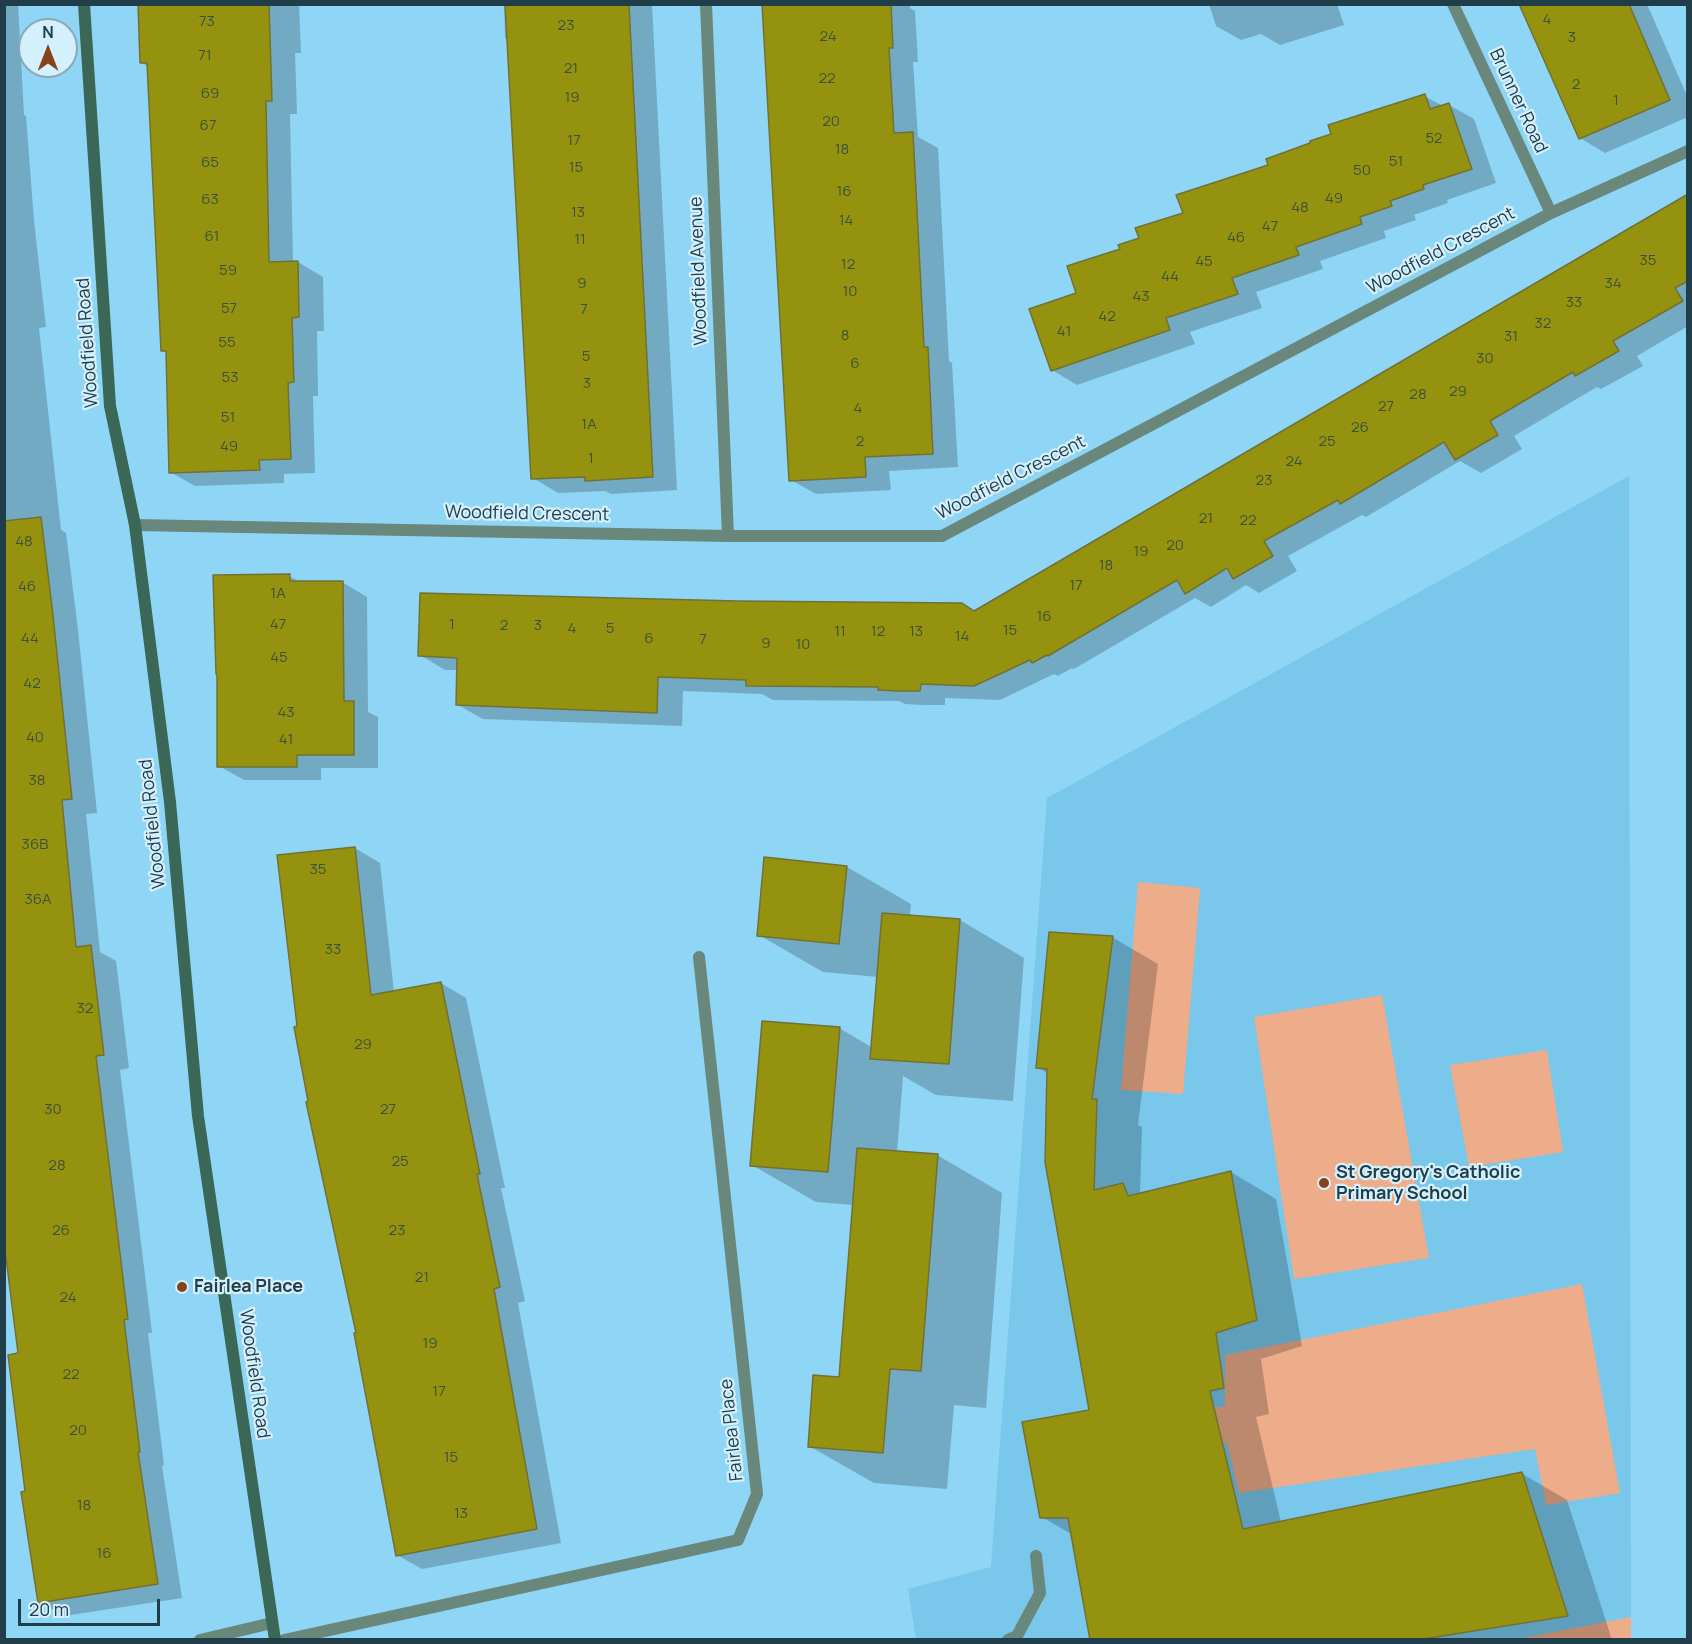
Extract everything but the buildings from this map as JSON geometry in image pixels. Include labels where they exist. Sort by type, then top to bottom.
[{"type":"street","name":"Woodfield Road","points":[[84,4],[110,406],[135,525],[170,801],[198,1116],[275,1640]]},
{"type":"street","name":"Woodfield Avenue","points":[[706,4],[728,536]]},
{"type":"street","name":"Brunner Road","points":[[1453,4],[1551,213]]},
{"type":"street","name":"Woodfield Crescent","points":[[135,525],[728,536],[942,536],[1551,213],[1688,151]]},
{"type":"street","name":"Fairlea Place","points":[[284,1640],[738,1540],[758,1494],[699,957]]},
{"type":"street","points":[[1008,1640],[1017,1636],[1040,1593],[1036,1556]]},
{"type":"street","points":[[200,1640],[272,1623]]},
{"type":"shaded area","name":"St Gregory's Catholic Primary School","points":[[1629,476],[1631,1639],[916,1639],[908,1589],[991,1567],[1047,798]]},
{"type":"shaded area","points":[[1138,882],[1200,888],[1183,1094],[1121,1090]]},
{"type":"shaded area","points":[[1382,995],[1429,1258],[1294,1279],[1254,1017]]},
{"type":"shaded area","points":[[1547,1050],[1563,1152],[1469,1167],[1450,1065]]},
{"type":"shaded area","points":[[1582,1284],[1620,1493],[1546,1505],[1535,1449],[1239,1493],[1227,1443],[1183,1445],[1176,1414],[1225,1406],[1225,1355]]},
{"type":"shaded area","points":[[1631,1617],[1631,1639],[1518,1639]]},
{"type":"place","name":"St Gregory's Catholic Primary School","points":[[1324,1183]]},
{"type":"place","name":"Fairlea Place","points":[[182,1287]]}]
